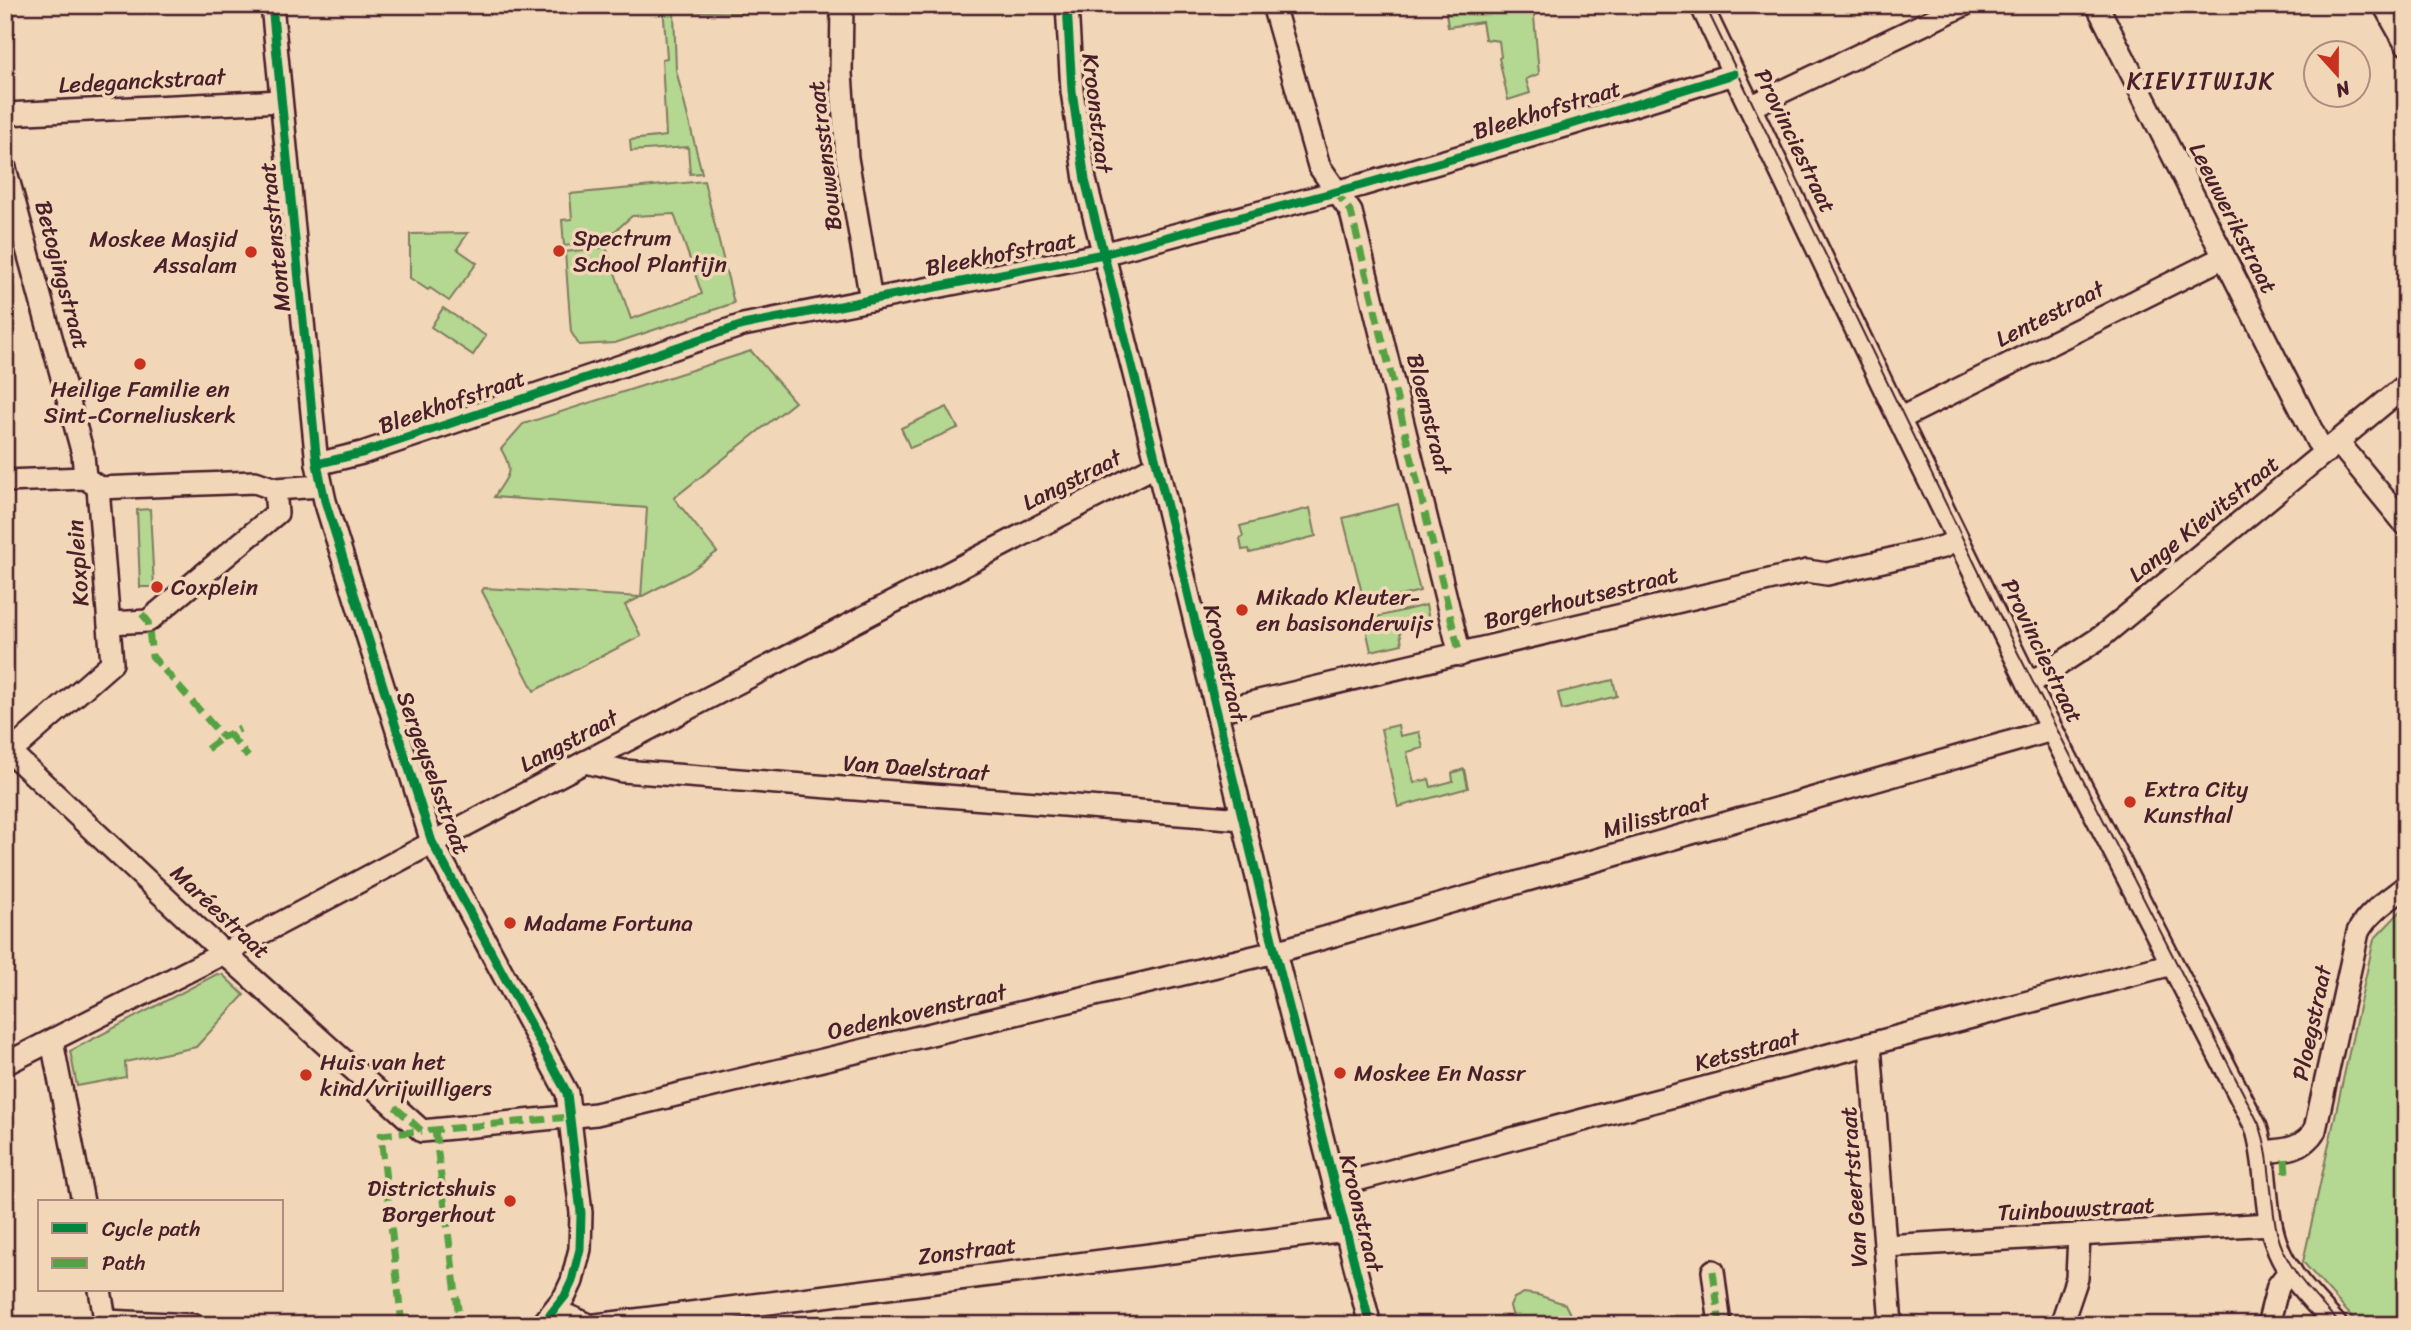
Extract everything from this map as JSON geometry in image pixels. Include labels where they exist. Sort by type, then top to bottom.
[{"type":"street","name":"Montensstraat","points":[[272,5],[317,464]]},
{"type":"street","name":"Bouwensstraat","points":[[842,5],[841,74],[847,158],[871,300]]},
{"type":"street","name":"Kroonstraat","points":[[1067,5],[1069,63],[1085,180],[1370,1325]]},
{"type":"street","name":"Bloemstraat","points":[[1273,5],[1319,166],[1351,212],[1460,655]]},
{"type":"street","name":"Provinciestraat","points":[[1702,5],[1899,419],[2029,684],[2256,1127],[2262,1152],[2271,1224],[2278,1248],[2290,1270],[2336,1325]]},
{"type":"street","points":[[1750,107],[1964,5]]},
{"type":"street","name":"Leeuwerikstraat","points":[[2097,5],[2317,440],[2332,447],[2406,525]]},
{"type":"street","points":[[2384,5],[2406,44]]},
{"type":"street","name":"Bleekhofstraat","points":[[317,464],[362,453],[743,325],[1103,254],[1572,124],[1734,74]]},
{"type":"street","name":"Ledeganckstraat","points":[[5,114],[281,101]]},
{"type":"street","name":"Betogingstraat","points":[[5,168],[92,483]]},
{"type":"street","name":"Lentestraat","points":[[1899,419],[2224,257]]},
{"type":"street","name":"Lange Kievitstraat","points":[[2029,684],[2101,637],[2406,385]]},
{"type":"street","name":"Sergeyselsstraat","points":[[317,464],[321,486],[372,654],[432,842],[567,1093],[582,1233],[572,1282],[549,1317]]},
{"type":"street","name":"Langstraat","points":[[5,1064],[224,953],[1157,465]]},
{"type":"street","points":[[5,481],[92,483]]},
{"type":"street","name":"Koxplein","points":[[275,489],[277,513],[148,621],[108,624],[92,483],[255,482],[275,489],[321,486]]},
{"type":"street","name":"Borgerhoutsestraat","points":[[1217,711],[1807,572],[1828,574],[1943,547],[1958,540]]},
{"type":"street","points":[[8,755],[112,663],[108,624]]},
{"type":"street","name":"Milisstraat","points":[[1275,952],[2052,730]]},
{"type":"street","name":"Maréestraat","points":[[8,755],[395,1107]]},
{"type":"street","name":"Van Daelstraat","points":[[585,762],[623,771],[1243,819]]},
{"type":"street","name":"Ploegstraat","points":[[2262,1152],[2294,1148],[2306,1142],[2315,1130],[2358,932],[2372,913],[2406,886]]},
{"type":"street","name":"Oedenkovenstraat","points":[[395,1107],[422,1131],[596,1114],[1275,952]]},
{"type":"street","name":"Ketsstraat","points":[[1334,1186],[2172,964]]},
{"type":"street","points":[[52,1041],[83,1200]]},
{"type":"street","name":"Van Geertstraat","points":[[1870,1045],[1891,1325]]},
{"type":"street","name":"Tuinbouwstraat","points":[[1885,1246],[2271,1224]]},
{"type":"street","name":"Zonstraat","points":[[596,1325],[1346,1230]]},
{"type":"street","points":[[2061,1325],[2077,1278],[2079,1235]]},
{"type":"street","points":[[2268,1325],[2278,1286],[2290,1270]]},
{"type":"street","points":[[1713,1271],[1720,1325]]},
{"type":"street","points":[[100,1292],[106,1323],[193,1325]]},
{"type":"street","points":[[549,1317],[589,1325]]},
{"type":"green space","points":[[663,5],[746,5],[746,13],[674,11],[676,70],[702,173],[690,174],[688,147],[631,151],[630,140],[666,136],[662,59],[667,58]]},
{"type":"green space","points":[[1445,5],[1533,5],[1539,74],[1526,79],[1530,93],[1508,100],[1499,58],[1499,41],[1485,39],[1482,22],[1448,27]]},
{"type":"green space","points":[[704,181],[734,303],[615,343],[579,345],[571,332],[565,252],[606,247],[631,319],[702,294],[674,214],[632,216],[604,241],[564,246],[562,220],[572,219],[570,194]]},
{"type":"green space","points":[[468,233],[457,249],[477,263],[449,301],[410,278],[410,234]]},
{"type":"green space","points":[[443,308],[486,336],[473,355],[431,327]]},
{"type":"green space","points":[[751,351],[795,402],[674,498],[717,552],[689,572],[641,597],[647,508],[494,497],[509,469],[501,449],[523,424]]},
{"type":"green space","points":[[947,407],[958,428],[910,448],[901,428]]},
{"type":"green space","points":[[1398,504],[1420,591],[1365,605],[1343,518]]},
{"type":"green space","points":[[1310,508],[1316,536],[1250,553],[1249,549],[1242,550],[1240,538],[1243,536],[1240,526]]},
{"type":"green space","points":[[150,509],[154,587],[140,587],[137,510]]},
{"type":"green space","points":[[484,588],[641,597],[625,605],[641,636],[534,691],[482,591]]},
{"type":"green space","points":[[1426,605],[1430,625],[1400,632],[1402,644],[1371,651],[1364,620]]},
{"type":"green space","points":[[1613,680],[1617,696],[1562,710],[1558,693]]},
{"type":"green space","points":[[1398,725],[1400,736],[1419,732],[1423,748],[1407,752],[1414,783],[1429,779],[1431,787],[1453,781],[1452,773],[1464,769],[1468,788],[1398,807],[1381,729]]},
{"type":"green space","points":[[2406,906],[2406,1325],[2359,1325],[2303,1262],[2374,939]]},
{"type":"green space","points":[[217,974],[223,975],[244,995],[196,1047],[125,1062],[126,1077],[77,1086],[70,1051]]},
{"type":"green space","points":[[1524,1293],[1565,1304],[1571,1316],[1566,1325],[1515,1325],[1510,1306],[1514,1298]]},
{"type":"tram line","points":[[1705,5],[2018,653],[2259,1124],[2266,1151],[2277,1232],[2287,1259],[2303,1282],[2341,1325]]},
{"type":"marked path","points":[[1335,191],[1351,212],[1460,655]]},
{"type":"marked path","points":[[2398,515],[2406,509]]},
{"type":"marked path","points":[[142,614],[148,621],[152,656],[223,737],[240,729]]},
{"type":"marked path","points":[[229,734],[248,757]]},
{"type":"marked path","points":[[207,749],[223,737]]},
{"type":"marked path","points":[[395,1107],[422,1131],[570,1117]]},
{"type":"marked path","points":[[435,1130],[460,1325]]},
{"type":"marked path","points":[[402,1325],[381,1135],[422,1131]]},
{"type":"marked path","points":[[2285,1159],[2286,1173]]},
{"type":"marked path","points":[[1713,1271],[1720,1325]]},
{"type":"cycle path","points":[[272,5],[317,464],[325,501],[432,842],[567,1093],[581,1213],[580,1249],[572,1281],[565,1296],[542,1325]]},
{"type":"cycle path","points":[[1067,5],[1072,91],[1085,180],[1370,1325]]},
{"type":"cycle path","points":[[317,464],[362,453],[743,325],[1103,254],[1362,185],[1734,74]]},
{"type":"place","name":"Spectrum School Plantijn","points":[[559,251]]},
{"type":"place","name":"Moskee Masjid Assalam","points":[[251,252]]},
{"type":"place","name":"Heilige Familie en Sint-Corneliuskerk","points":[[140,364]]},
{"type":"place","name":"Coxplein","points":[[157,587]]},
{"type":"place","name":"Mikado Kleuter- en basisonderwijs","points":[[1242,610]]},
{"type":"place","name":"Extra City Kunsthal","points":[[2130,802]]},
{"type":"place","name":"Madame Fortuna","points":[[510,923]]},
{"type":"place","name":"Moskee En Nassr","points":[[1340,1073]]},
{"type":"place","name":"Huis van het kind/vrijwilligers","points":[[306,1075]]},
{"type":"place","name":"Districtshuis Borgerhout","points":[[510,1201]]},
{"type":"district","name":"KIEVITWIJK","points":[[2201,81]]}]
